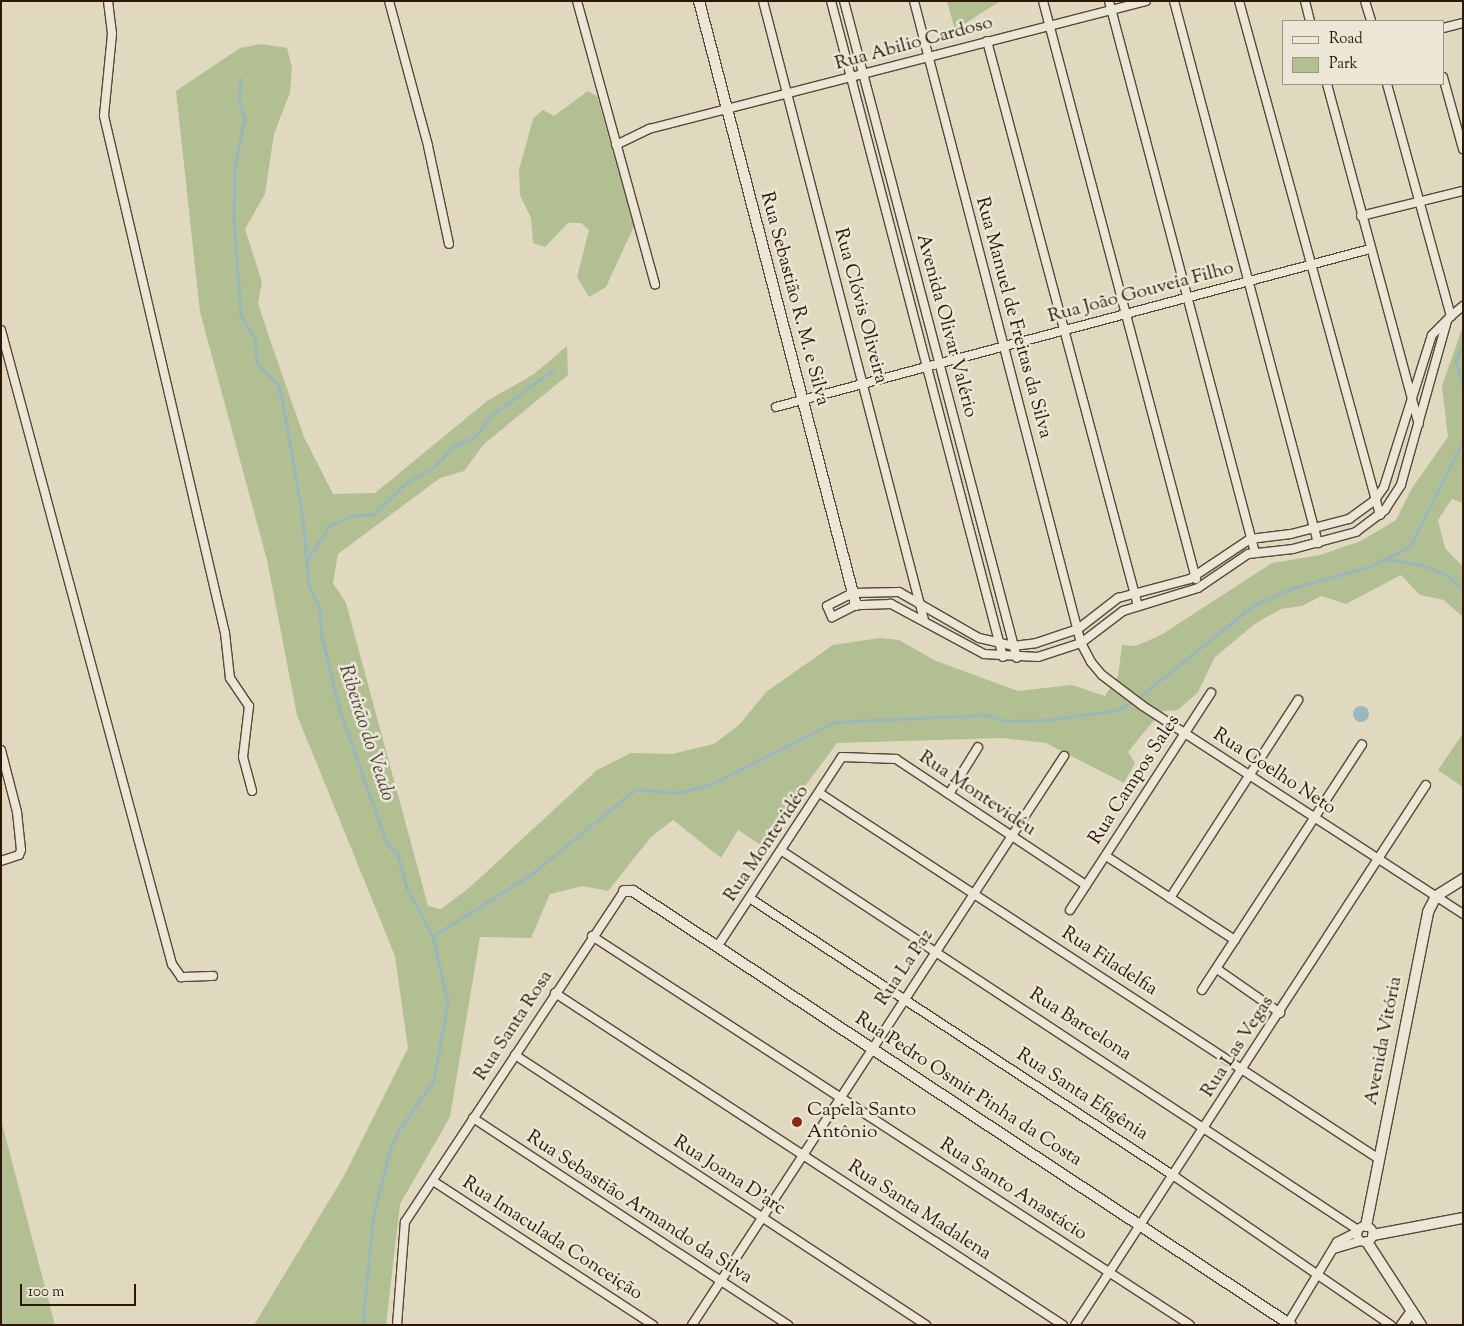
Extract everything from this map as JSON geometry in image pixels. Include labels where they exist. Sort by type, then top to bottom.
[{"type":"street","points":[[108,1],[112,34],[104,116],[225,632],[230,678],[249,706],[243,757],[252,791]]},
{"type":"street","points":[[389,1],[428,146],[449,244]]},
{"type":"street","points":[[577,1],[655,284]]},
{"type":"street","name":"Rua Sebastião R. M. e Silva","points":[[698,1],[856,605]]},
{"type":"street","name":"Rua Clóvis Oliveira","points":[[764,1],[924,620]]},
{"type":"street","points":[[831,1],[928,365],[1003,657]]},
{"type":"street","name":"Avenida Olivar Valério","points":[[844,1],[1017,658]]},
{"type":"street","name":"Rua Manuel de Freitas da Silva","points":[[914,1],[1081,643]]},
{"type":"street","points":[[1043,1],[1198,588]]},
{"type":"street","points":[[1109,1],[1250,539],[1255,552]]},
{"type":"street","name":"Rua Abilio Cardoso","points":[[616,145],[649,129],[727,112],[987,41],[1146,1]]},
{"type":"street","points":[[1174,1],[1318,543]]},
{"type":"street","points":[[1239,1],[1309,265],[1374,501],[1380,515]]},
{"type":"street","points":[[1304,1],[1310,20]]},
{"type":"street","points":[[1365,1],[1371,20]]},
{"type":"street","points":[[1444,28],[1463,23]]},
{"type":"street","points":[[987,41],[1138,606]]},
{"type":"street","points":[[1444,81],[1463,149]]},
{"type":"street","points":[[1327,85],[1361,216],[1419,424]]},
{"type":"street","points":[[1387,85],[1449,318],[1401,485],[1380,515],[1356,532],[1318,543],[1255,552],[1198,588],[1118,614],[1081,643],[1017,658],[1003,657],[965,646],[924,620],[891,604],[856,605],[832,617],[827,606],[853,593],[899,592],[918,599],[972,634],[1000,644],[1013,646],[1078,629],[1111,601],[1195,576],[1250,539],[1314,529],[1349,518],[1374,501],[1388,480],[1432,335],[1449,318],[1463,306]]},
{"type":"street","points":[[1361,216],[1463,191]]},
{"type":"street","name":"Rua João Gouveia Filho","points":[[776,407],[928,365],[1004,347],[1370,249]]},
{"type":"street","points":[[1,330],[172,964],[181,977],[213,976]]},
{"type":"street","name":"Rua Coelho Neto","points":[[1081,643],[1102,675],[1125,694],[1463,914]]},
{"type":"street","name":"Rua Campos Sales","points":[[1070,910],[1210,693]]},
{"type":"street","points":[[1170,898],[1298,700]]},
{"type":"street","points":[[1202,990],[1362,745]]},
{"type":"street","points":[[949,794],[978,747]]},
{"type":"street","points":[[1,750],[17,812],[21,850],[19,856],[1,861]]},
{"type":"street","name":"Rua La Paz","points":[[692,1325],[1064,756]]},
{"type":"street","name":"Rua Montevidéu","points":[[842,757],[896,758],[1011,837],[1086,885]]},
{"type":"street","name":"Rua Montevidéo","points":[[717,947],[751,899],[842,757]]},
{"type":"street","name":"Rua Las Vegas","points":[[1075,1325],[1380,860],[1426,785]]},
{"type":"street","name":"Rua Filadelfia","points":[[820,794],[1379,1159]]},
{"type":"street","name":"Rua Barcelona","points":[[782,851],[1360,1229]]},
{"type":"street","points":[[1106,856],[1235,940]]},
{"type":"street","points":[[1436,896],[1463,879]]},
{"type":"street","name":"Rua Santa Rosa","points":[[397,1325],[405,1222],[592,936],[624,891]]},
{"type":"street","name":"Rua Pedro Osmir Pinha da Costa","points":[[624,891],[633,891],[1289,1324]]},
{"type":"street","name":"Avenida Vitória","points":[[1360,1229],[1379,1159],[1424,924],[1436,896]]},
{"type":"street","name":"Rua Santa Efigênia","points":[[751,899],[1174,1176],[1318,1273],[1391,1325]]},
{"type":"street","name":"Rua Santo Anastácio","points":[[592,936],[1190,1325]]},
{"type":"street","points":[[1217,969],[1280,1012]]},
{"type":"street","name":"Rua Santa Madalena","points":[[555,993],[1064,1325]]},
{"type":"street","name":"Rua Joana D'arc","points":[[515,1055],[926,1325]]},
{"type":"street","name":"Rua Sebastião Armando da Silva","points":[[473,1118],[788,1325]]},
{"type":"street","name":"Rua Imaculada Conceição","points":[[433,1181],[653,1325]]},
{"type":"street","points":[[1334,1248],[1366,1239],[1463,1218]]},
{"type":"street","points":[[1360,1229],[1366,1239]]},
{"type":"street","points":[[1360,1229],[1421,1325]]},
{"type":"street","points":[[1289,1324],[1334,1248],[1346,1234],[1360,1229]]},
{"type":"street","points":[[1402,1325],[1412,1311]]},
{"type":"green space","points":[[947,1],[1000,1],[955,30]]},
{"type":"green space","points":[[261,44],[287,48],[292,68],[290,92],[274,134],[265,194],[245,229],[262,282],[258,303],[270,340],[304,437],[333,494],[375,493],[487,401],[534,374],[567,346],[568,375],[484,444],[464,471],[440,478],[338,554],[333,583],[346,603],[428,906],[441,909],[469,888],[597,770],[631,753],[672,754],[714,744],[740,724],[766,692],[833,645],[880,638],[899,640],[936,661],[1018,691],[1072,685],[1105,696],[1118,676],[1122,645],[1136,646],[1161,635],[1272,563],[1320,555],[1361,541],[1396,520],[1412,488],[1448,437],[1442,386],[1463,326],[1463,503],[1452,499],[1438,520],[1445,548],[1463,567],[1463,617],[1444,600],[1420,595],[1401,575],[1346,604],[1321,596],[1302,606],[1281,609],[1256,623],[1215,657],[1198,692],[1178,710],[1163,711],[1149,726],[1128,752],[1135,763],[1124,783],[1046,743],[1002,738],[837,743],[761,845],[738,830],[721,858],[673,820],[651,837],[608,891],[582,886],[550,894],[531,938],[480,937],[450,1117],[400,1204],[386,1325],[254,1325],[344,1176],[408,1048],[395,956],[297,715],[267,560],[200,312],[176,91],[240,48]]},
{"type":"green space","points":[[588,91],[597,96],[634,226],[606,287],[589,297],[577,277],[589,230],[581,223],[568,223],[545,247],[533,243],[531,218],[520,195],[519,170],[533,119],[543,110],[554,116]]},
{"type":"green space","points":[[1463,733],[1463,787],[1438,770]]},
{"type":"green space","points":[[1,1120],[55,1325],[1,1325]]},
{"type":"water","points":[[1361,706],[1367,708],[1369,714],[1367,720],[1361,722],[1355,720],[1353,714],[1355,708]]},
{"type":"waterway","name":"Ribeirão do Veado","points":[[241,79],[239,101],[245,119],[235,167],[234,219],[241,315],[256,340],[257,363],[278,384],[282,397],[303,519],[309,585],[320,609],[322,636],[340,711],[387,843],[398,855],[407,889],[433,936],[448,1002],[434,1081],[398,1132],[390,1151],[373,1219],[363,1325]]},
{"type":"waterway","points":[[1463,347],[1456,360],[1463,387]]},
{"type":"waterway","points":[[307,560],[329,526],[351,516],[374,514],[406,483],[435,466],[451,448],[475,437],[490,416],[552,371]]},
{"type":"waterway","points":[[1137,699],[1254,605],[1293,588],[1372,566],[1410,546],[1463,441]]},
{"type":"waterway","points":[[1386,559],[1422,565],[1449,576],[1463,590]]},
{"type":"waterway","points":[[433,936],[529,876],[636,789],[677,793],[714,783],[835,722],[986,715],[1007,721],[1047,720],[1117,710],[1133,701]]},
{"type":"place","name":"Capela Santo Antônio","points":[[797,1122]]}]
